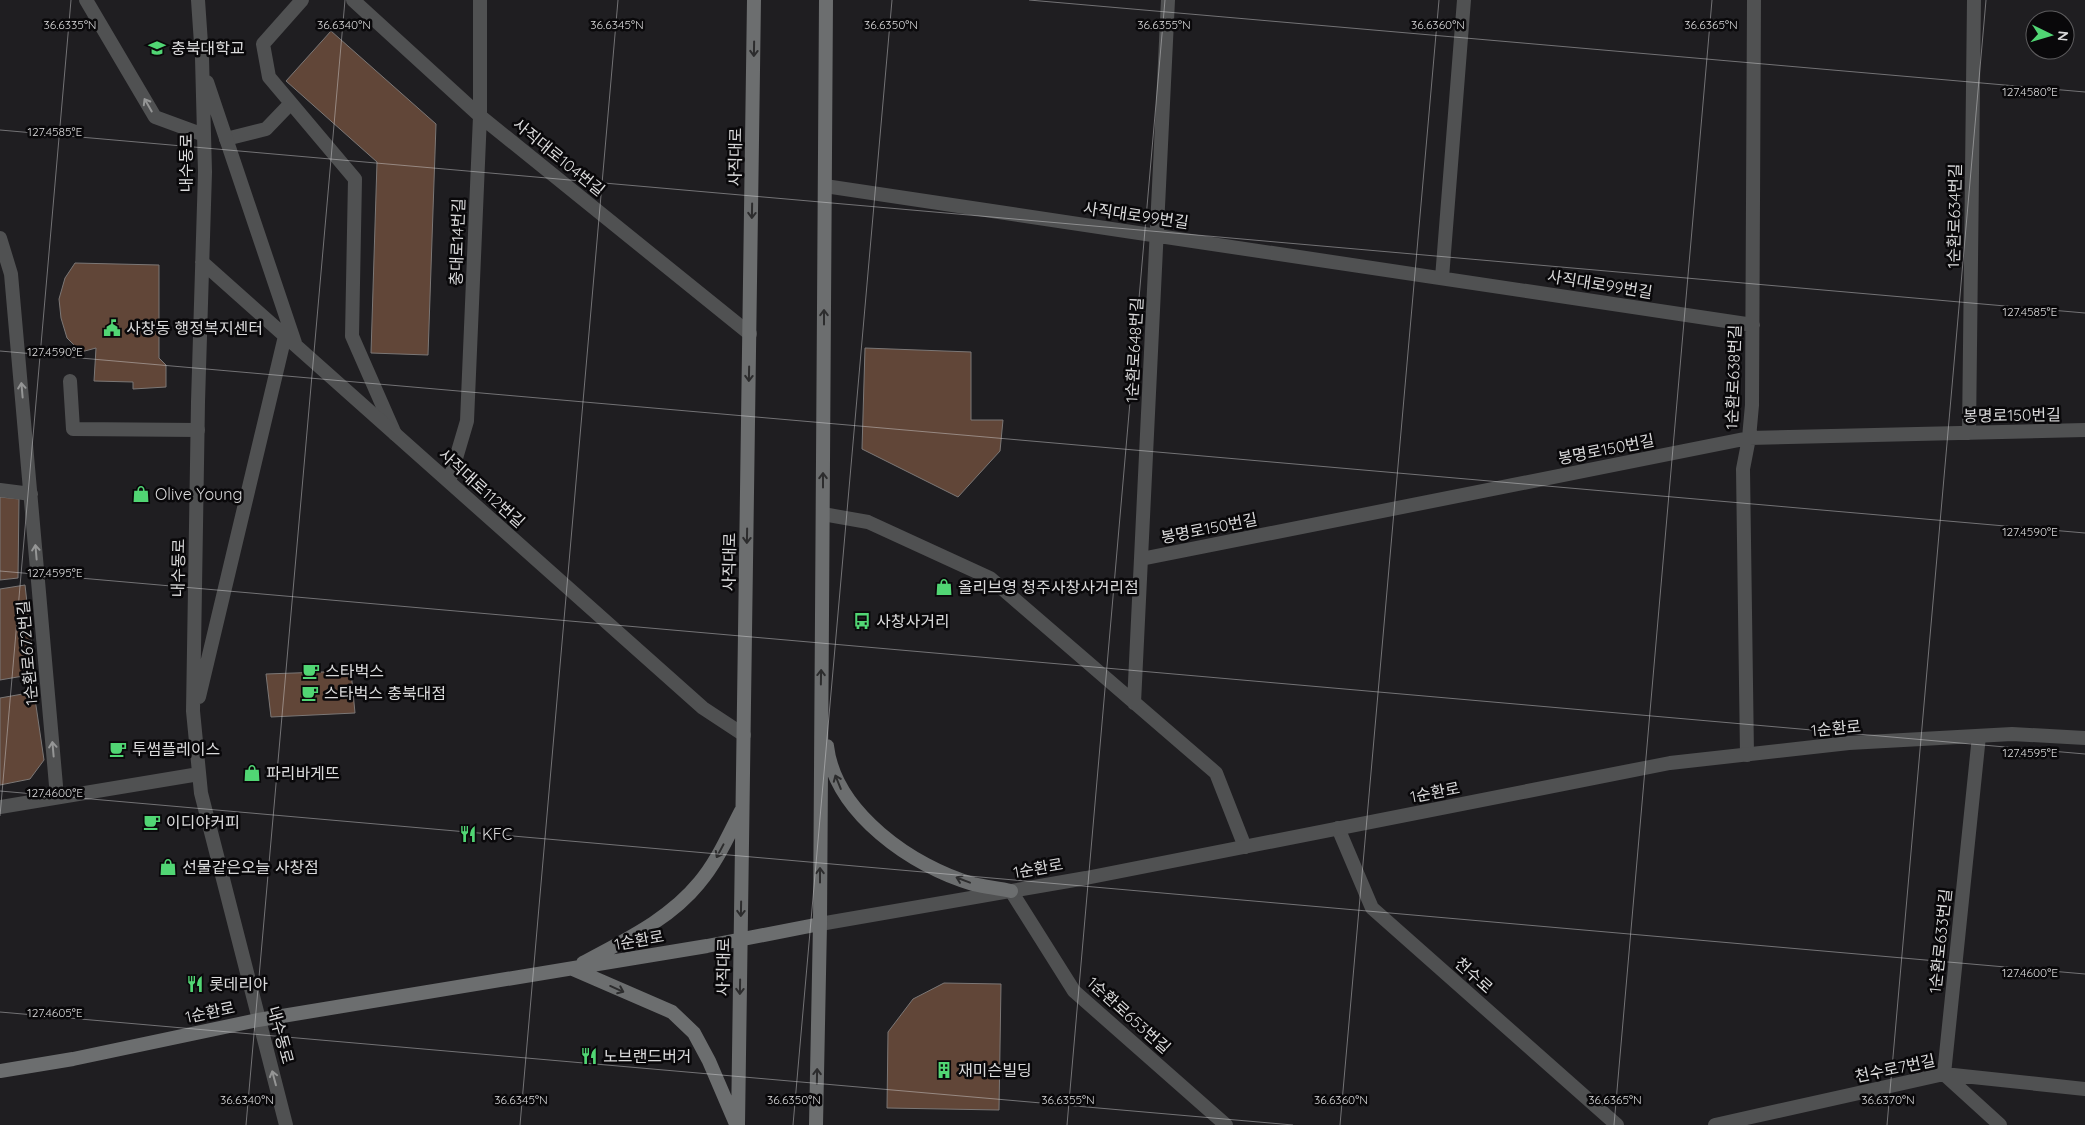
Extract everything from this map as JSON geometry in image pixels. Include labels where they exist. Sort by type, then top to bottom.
[{"type":"main road","name":"사직대로","points":[[737,1125],[754,0]]},
{"type":"main road","points":[[816,1125],[820,924],[826,0]]},
{"type":"main road","points":[[821,702],[828,756],[841,790],[869,823],[900,849],[932,868],[973,884],[1011,890]]},
{"type":"main road","points":[[573,969],[637,933],[672,909],[698,884],[717,857],[743,808]]},
{"type":"main road","name":"1순환로","points":[[0,1071],[73,1059],[258,1020],[573,969],[820,924]]},
{"type":"main road","points":[[573,969],[672,1012],[694,1032],[737,1125]]},
{"type":"street","points":[[86,0],[155,116],[204,134]]},
{"type":"street","name":"내수동로","points":[[198,0],[203,69],[205,172],[198,430],[194,719],[201,793],[286,1125]]},
{"type":"street","points":[[302,0],[263,44],[269,77],[355,179],[352,336],[395,434]]},
{"type":"street","name":"사직대로104번길","points":[[353,0],[480,116],[750,334]]},
{"type":"street","name":"충대로14번길","points":[[449,482],[467,421],[480,116],[480,0]]},
{"type":"street","name":"1순환로648번길","points":[[1134,702],[1168,0]]},
{"type":"street","points":[[1442,278],[1464,0]]},
{"type":"street","name":"1순환로638번길","points":[[1747,755],[1743,469],[1749,438],[1752,405],[1754,0]]},
{"type":"street","name":"1순환로634번길","points":[[1969,433],[1974,0]]},
{"type":"street","points":[[194,719],[290,340],[203,69]]},
{"type":"street","points":[[226,139],[266,129],[292,103]]},
{"type":"street","name":"사직대로99번길","points":[[825,186],[1753,325]]},
{"type":"street","name":"1순환로672번길","points":[[0,238],[11,274],[57,797]]},
{"type":"street","name":"사직대로112번길","points":[[202,262],[703,708],[744,735]]},
{"type":"street","points":[[70,381],[73,429],[198,430]]},
{"type":"street","name":"봉명로150번길","points":[[1141,559],[1749,438],[2085,430]]},
{"type":"street","points":[[0,490],[31,494]]},
{"type":"street","points":[[823,514],[868,522],[990,578],[1216,773],[1245,847]]},
{"type":"street","name":"1순환로","points":[[820,924],[1245,847],[1670,763],[1849,744],[2012,734],[2085,738]]},
{"type":"street","name":"1순환로633번길","points":[[1944,1074],[1979,736]]},
{"type":"street","points":[[0,807],[199,774]]},
{"type":"street","name":"천수로","points":[[1338,828],[1372,908],[1617,1125]]},
{"type":"street","name":"1순환로653번길","points":[[1011,890],[1074,991],[1226,1125]]},
{"type":"street","points":[[1944,1074],[2000,1125]]},
{"type":"street","name":"천수로7번길","points":[[1714,1125],[1944,1074],[2085,1089]]},
{"type":"building","points":[[331,31],[436,124],[428,355],[371,353],[377,162],[286,81]]},
{"type":"building","name":"사창동 행정복지센터","points":[[75,263],[159,265],[159,358],[166,365],[166,387],[133,389],[133,382],[94,381],[96,348],[81,352],[67,338],[61,318],[59,299],[65,278]]},
{"type":"building","points":[[865,348],[971,352],[971,420],[1003,420],[1000,451],[958,497],[862,449]]},
{"type":"building","points":[[0,497],[19,499],[18,578],[0,580]]},
{"type":"building","points":[[25,585],[35,674],[0,680],[0,589]]},
{"type":"building","name":"스타벅스 충북대점","points":[[351,671],[355,713],[271,717],[266,674]]},
{"type":"building","points":[[34,692],[44,760],[30,779],[0,785],[0,698]]},
{"type":"building","name":"재미슨빌딩","points":[[944,983],[1001,984],[999,1110],[887,1108],[888,1032],[913,999]]},
{"type":"place","name":"충북대학교","points":[[157,48]]},
{"type":"place","name":"사창동 행정복지센터","points":[[112,328]]},
{"type":"place","name":"Olive Young","points":[[141,494]]},
{"type":"place","name":"올리브영 청주사창사거리점","points":[[944,587]]},
{"type":"place","name":"사창사거리","points":[[862,621]]},
{"type":"place","name":"스타벅스","points":[[311,671]]},
{"type":"place","name":"스타벅스 충북대점","points":[[310,693]]},
{"type":"place","name":"투썸플레이스","points":[[118,749]]},
{"type":"place","name":"파리바게뜨","points":[[252,773]]},
{"type":"place","name":"이디야커피","points":[[152,822]]},
{"type":"place","name":"KFC","points":[[468,834]]},
{"type":"place","name":"선물같은오늘 사창점","points":[[168,867]]},
{"type":"place","name":"롯데리아","points":[[195,984]]},
{"type":"place","name":"노브랜드버거","points":[[589,1056]]},
{"type":"place","name":"재미슨빌딩","points":[[944,1070]]}]
